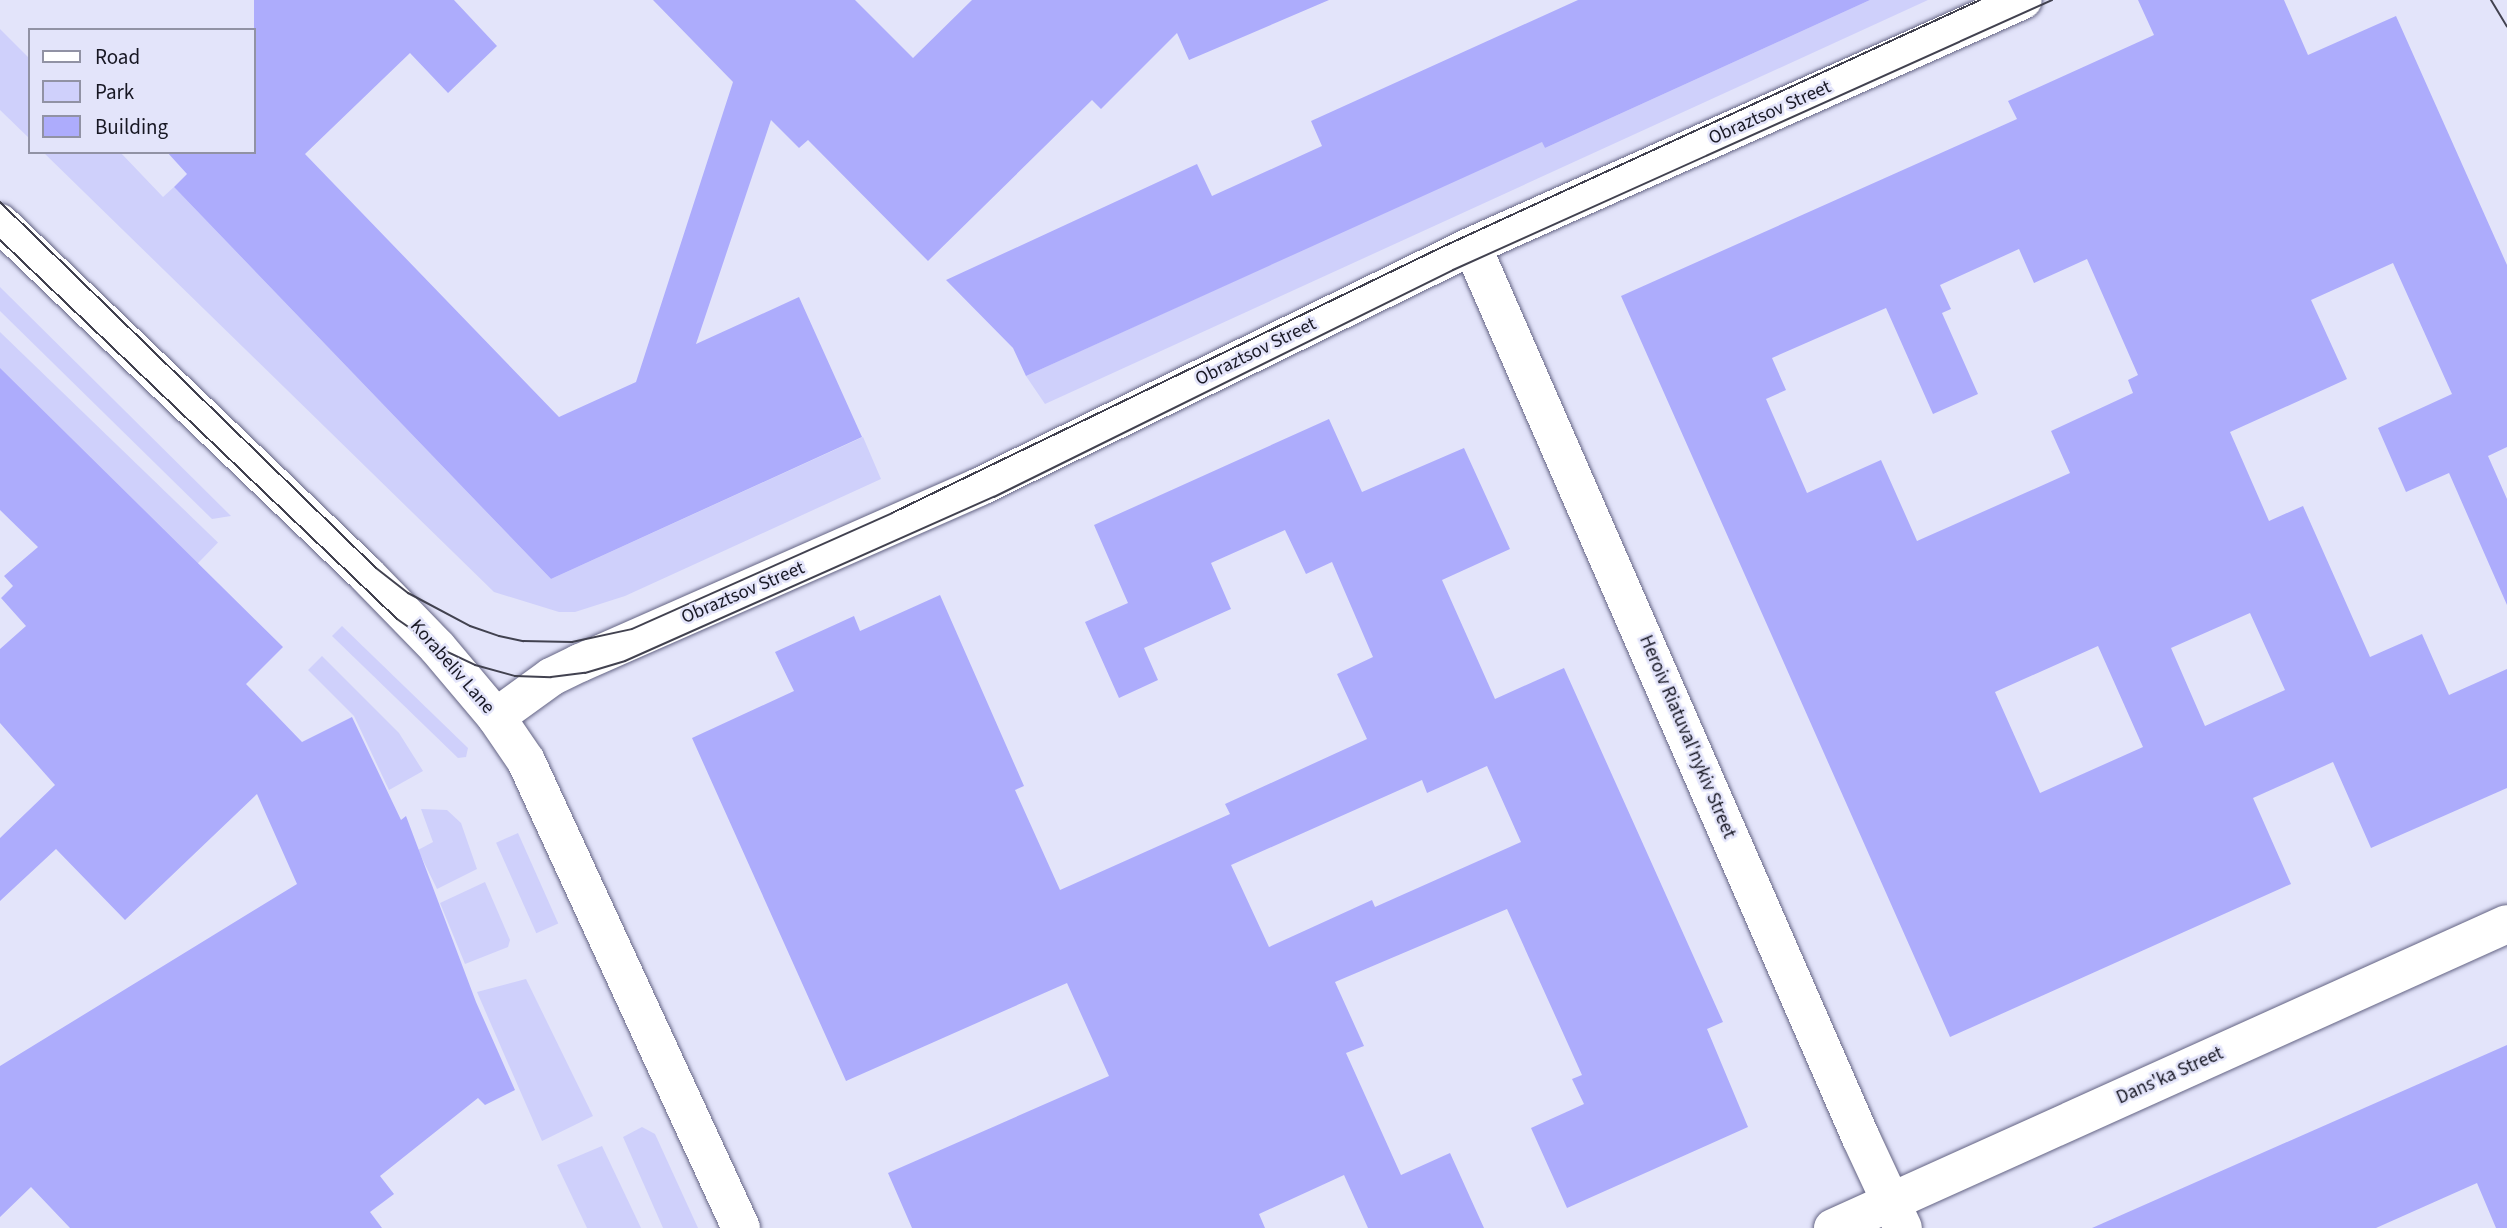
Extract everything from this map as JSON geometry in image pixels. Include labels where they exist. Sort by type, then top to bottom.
[{"type":"street","name":"Obraztsov Street","points":[[496,717],[561,672],[979,487],[1472,246],[2023,0]]},
{"type":"street","name":"Korabeliv Lane","points":[[0,223],[366,574],[437,647],[496,717],[526,761],[741,1228]]},
{"type":"street","name":"Heroiv Riatuval'nykiv Street","points":[[1472,246],[1897,1215]]},
{"type":"street","name":"Dans'ka Street","points":[[1833,1228],[1897,1215],[2507,924]]},
{"type":"green space","points":[[1870,0],[1928,0],[1045,404],[1026,376],[1372,218],[1538,132],[1545,148]]},
{"type":"green space","points":[[0,29],[28,57],[28,137],[0,110]]},
{"type":"green space","points":[[45,154],[122,154],[163,197],[174,187],[551,579],[863,437],[881,479],[625,596],[575,612],[559,612],[494,592]]},
{"type":"green space","points":[[0,287],[231,516],[212,519],[0,311]]},
{"type":"green space","points":[[0,332],[218,542],[196,565],[0,375]]},
{"type":"green space","points":[[342,626],[468,748],[466,757],[458,758],[332,636]]},
{"type":"green space","points":[[322,656],[399,733],[423,771],[389,790],[354,716],[308,670]]},
{"type":"green space","points":[[421,809],[447,810],[461,823],[477,869],[437,889],[418,850],[433,842]]},
{"type":"green space","points":[[518,833],[558,923],[536,933],[496,843]]},
{"type":"green space","points":[[485,882],[510,940],[508,947],[465,964],[440,903]]},
{"type":"green space","points":[[526,979],[593,1116],[542,1141],[477,992]]},
{"type":"green space","points":[[642,1127],[655,1134],[698,1228],[663,1228],[623,1137]]},
{"type":"green space","points":[[602,1146],[641,1228],[587,1228],[557,1165]]},
{"type":"building","points":[[254,0],[454,0],[497,46],[448,93],[410,53],[305,154],[559,417],[636,382],[733,82],[653,0],[855,0],[913,58],[972,0],[1329,0],[1189,60],[1177,33],[1101,109],[1092,100],[928,261],[808,140],[799,148],[771,120],[696,344],[799,297],[862,437],[551,579],[174,187],[187,174],[169,154],[256,154]]},
{"type":"building","points":[[1578,0],[1870,0],[1545,148],[1542,142],[1026,376],[1013,348],[946,280],[1197,164],[1212,196],[1322,146],[1311,121]]},
{"type":"building","points":[[2138,0],[2284,0],[2308,55],[2396,16],[2507,265],[2507,447],[2488,456],[2507,499],[2507,605],[2449,473],[2406,492],[2378,428],[2452,394],[2393,263],[2311,300],[2347,379],[2230,432],[2269,521],[2303,506],[2370,657],[2422,634],[2449,695],[2507,669],[2507,788],[2371,848],[2333,762],[2253,798],[2291,884],[1950,1037],[1621,296],[2017,119],[2008,101],[2154,35]],"holes":[[[2019,249],[2034,283],[2087,259],[2138,375],[2128,380],[2133,393],[2051,431],[2070,473],[1917,541],[1881,460],[1807,493],[1766,399],[1786,390],[1772,358],[1886,308],[1933,414],[1978,394],[1942,313],[1951,309],[1940,285]],[[2250,613],[2285,690],[2205,726],[2171,648]],[[2098,646],[2143,747],[2040,793],[1995,692]]]},
{"type":"building","points":[[0,368],[283,647],[246,684],[302,742],[352,717],[401,820],[406,816],[476,1002],[515,1090],[485,1105],[478,1098],[380,1176],[394,1194],[370,1212],[382,1228],[70,1228],[31,1187],[0,1217],[0,1066],[297,884],[257,794],[125,920],[56,849],[0,901],[0,838],[55,785],[0,723],[0,649],[26,626],[1,598],[13,586],[4,576],[38,547],[0,510]]},
{"type":"building","points":[[1329,419],[1362,492],[1464,448],[1510,549],[1442,580],[1495,699],[1564,668],[1723,1022],[1707,1029],[1748,1127],[1567,1208],[1531,1128],[1584,1104],[1572,1079],[1582,1075],[1507,909],[1335,982],[1364,1046],[1346,1053],[1401,1175],[1450,1153],[1484,1228],[1368,1228],[1344,1175],[1259,1214],[1265,1228],[912,1228],[888,1173],[1109,1076],[1067,983],[846,1081],[692,738],[794,691],[775,652],[854,616],[860,631],[940,595],[1024,786],[1015,790],[1060,890],[1230,814],[1225,804],[1367,739],[1337,674],[1373,657],[1332,562],[1306,574],[1285,530],[1211,563],[1231,609],[1144,648],[1158,680],[1119,698],[1085,622],[1128,603],[1094,525]],"holes":[[[1487,766],[1521,842],[1375,907],[1372,900],[1269,947],[1231,865],[1422,780],[1427,793]]]},
{"type":"building","points":[[2507,1045],[2507,1228],[2496,1228],[2477,1183],[2376,1228],[2092,1228]]},
{"type":"tram line","points":[[0,202],[376,568],[408,593],[470,626],[499,636],[523,641],[572,642],[632,629],[892,513],[1442,247],[1980,0]]},
{"type":"tram line","points":[[0,240],[397,619],[437,647],[475,665],[515,676],[551,677],[585,673],[625,661],[994,497],[1453,270],[2052,0]]},
{"type":"tram line","points":[[2491,0],[2507,27]]}]
